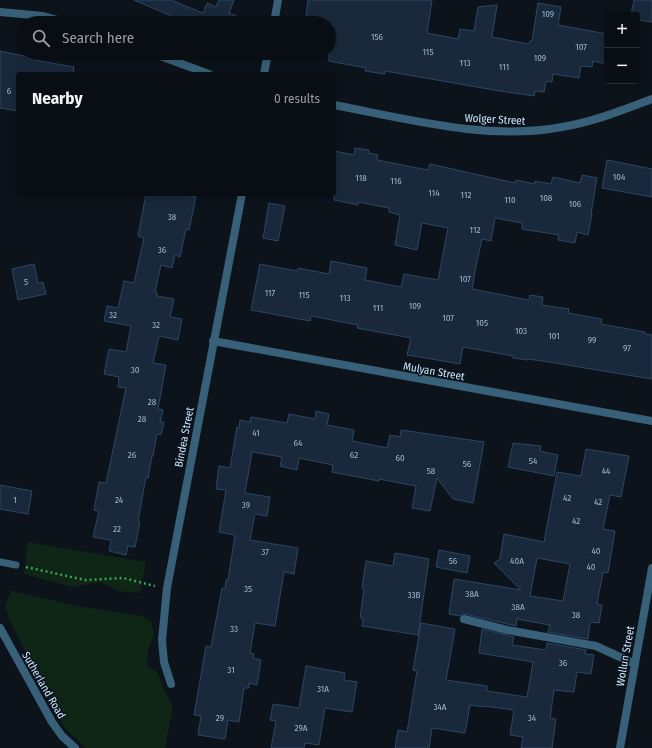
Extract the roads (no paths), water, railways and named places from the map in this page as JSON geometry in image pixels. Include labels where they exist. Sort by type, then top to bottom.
[{"type":"street","points":[[275,16],[278,0]]},
{"type":"street","points":[[0,12],[43,16]]},
{"type":"street","points":[[171,60],[204,72]]},
{"type":"street","points":[[264,72],[267,60]]},
{"type":"street","name":"Wolger Street","points":[[336,105],[462,128],[516,132],[563,127],[596,119],[652,99]]},
{"type":"street","name":"Bindea Street","points":[[171,684],[164,662],[162,640],[167,588],[242,196]]},
{"type":"street","name":"Mulyan Street","points":[[213,342],[652,421]]},
{"type":"street","name":"Wollun Street","points":[[620,748],[652,568]]},
{"type":"street","points":[[464,619],[507,630],[596,646],[635,664]]},
{"type":"street","name":"Sutherland Road","points":[[0,628],[52,722],[62,736],[75,748]]},
{"type":"lane","points":[[0,562],[16,565]]}]
